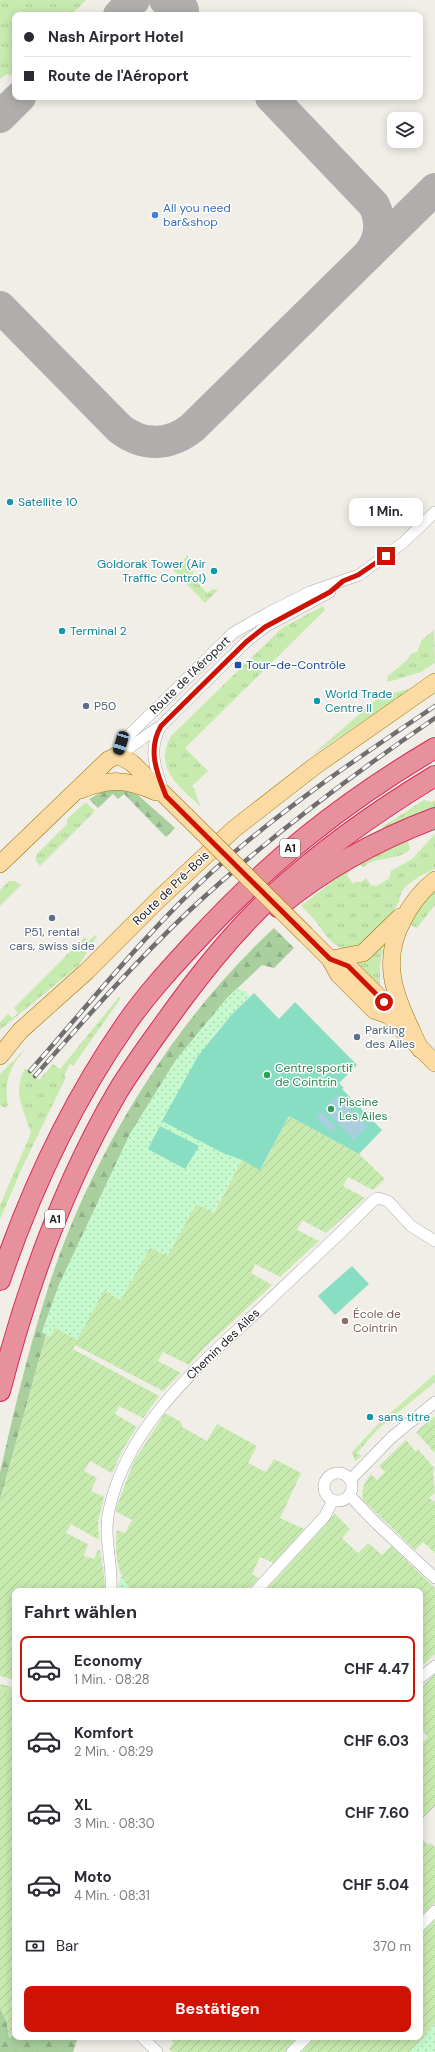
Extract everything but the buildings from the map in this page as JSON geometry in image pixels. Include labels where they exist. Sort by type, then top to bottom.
[{"type":"highway","name":"A1","points":[[0,1280],[33,1193],[61,1133],[92,1076],[127,1023],[146,998],[209,927],[279,858],[357,797],[435,748]]},
{"type":"highway","name":"A1","points":[[0,1391],[34,1276],[49,1233],[74,1175],[119,1091],[152,1040],[197,978],[244,925],[294,876],[364,821],[435,776]]},
{"type":"highway","points":[[180,1002],[263,919],[291,896],[375,844],[435,818]]},
{"type":"main road","name":"Route de Pré-Bois","points":[[0,1056],[20,1030],[86,971],[234,829],[315,766],[435,682]]},
{"type":"main road","name":"Route de l'Aéroport","points":[[0,864],[108,760],[118,755]]},
{"type":"main road","points":[[118,755],[132,763],[306,935],[330,959],[339,975],[374,1010],[388,1015],[435,1063]]},
{"type":"main road","points":[[75,792],[99,783],[119,781],[137,784],[166,796]]},
{"type":"main road","points":[[330,959],[357,955],[367,950],[435,880]]},
{"type":"main road","points":[[408,908],[394,938],[390,963],[391,976],[400,1005],[420,1049]]},
{"type":"main road","points":[[0,1042],[20,1030]]},
{"type":"street","name":"Route de l'Aéroport","points":[[118,755],[122,742],[126,737],[233,633],[268,613],[310,592],[343,581],[377,563],[404,542],[435,512]]},
{"type":"street","name":"Route de l'Aéroport","points":[[118,755],[130,749],[146,734],[161,726],[261,629],[290,612],[330,592],[343,581]]},
{"type":"street","name":"Route de l'Aéroport","points":[[161,726],[155,741],[153,757],[166,796]]},
{"type":"street","name":"Chemin des Ailes","points":[[111,1588],[106,1533],[109,1511],[115,1489],[129,1459],[150,1424],[190,1374],[338,1236],[374,1200],[378,1198],[388,1201],[411,1226],[435,1241]]},
{"type":"street","points":[[350,1480],[392,1437],[435,1402]]},
{"type":"street","points":[[336,1473],[346,1476],[352,1485],[349,1495],[342,1500],[333,1500],[325,1491],[325,1483],[327,1478],[336,1473]]},
{"type":"street","points":[[349,1495],[377,1524],[435,1578]]},
{"type":"street","points":[[259,1588],[325,1516],[333,1500]]},
{"type":"street","points":[[423,1676],[435,1666]]},
{"type":"street","points":[[423,1923],[435,1912]]},
{"type":"street","points":[[145,2040],[156,2052]]},
{"type":"street","points":[[292,2052],[304,2040]]},
{"type":"green space","points":[[0,0],[86,0],[74,12],[12,12],[12,74],[10,76],[7,74],[0,79]]},
{"type":"green space","points":[[188,555],[188,567],[193,571],[193,578],[207,593],[213,589],[218,590],[205,603],[173,570]]},
{"type":"green space","points":[[323,606],[325,610],[185,748],[208,771],[192,786],[200,806],[177,784],[167,767],[165,758],[166,747],[171,736],[282,628]]},
{"type":"green space","points":[[434,630],[435,663],[421,672],[388,682],[388,676],[407,660],[411,654],[417,652],[422,640]]},
{"type":"green space","points":[[408,689],[409,691],[311,756],[378,698]]},
{"type":"green space","points":[[115,789],[138,795],[175,828],[166,837],[124,794],[118,799],[113,794],[98,808],[89,799],[100,793]]},
{"type":"green space","points":[[424,800],[431,802],[435,800],[435,811],[385,832],[382,827]]},
{"type":"green space","points":[[86,802],[95,811],[40,866],[36,861],[36,855],[67,824],[67,819]]},
{"type":"green space","points":[[435,834],[435,869],[406,886],[400,895],[398,904],[380,928],[372,936],[355,947],[347,949],[339,947],[335,944],[301,906],[347,870],[350,870],[347,875],[353,884],[354,882],[361,882],[366,878],[371,885],[376,886],[389,879],[391,871],[412,859]]},
{"type":"green space","points":[[407,839],[410,849],[400,856],[375,861],[364,867],[360,865],[359,863]]},
{"type":"green space","points":[[9,881],[15,881],[21,885],[0,906],[0,890]]},
{"type":"green space","points":[[435,890],[435,905],[417,928],[408,924],[418,908]]},
{"type":"green space","points":[[274,928],[294,948],[274,968],[262,965],[227,998],[176,1060],[130,1134],[59,1285],[42,1332],[46,1335],[0,1500],[0,1473],[32,1341],[62,1247],[84,1197],[108,1147],[136,1098],[167,1051],[201,1007],[236,966]]},
{"type":"green space","points":[[95,935],[97,936],[79,965],[0,1030],[0,1022],[8,1014],[13,1018],[18,1013],[14,1008],[85,937],[89,941]]},
{"type":"green space","points":[[385,940],[380,964],[380,988],[355,967]]},
{"type":"green space","points":[[236,989],[246,991],[250,996],[222,1025],[200,1055],[163,1121],[223,1153],[242,1160],[213,1213],[196,1204],[168,1257],[150,1248],[121,1300],[104,1292],[77,1340],[55,1328],[50,1337],[42,1332],[59,1285],[130,1134],[176,1060]]},
{"type":"green space","name":"Centre sportif de Cointrin","points":[[254,993],[279,1019],[295,1002],[357,1065],[339,1083],[344,1088],[342,1089],[382,1130],[359,1154],[289,1116],[260,1170],[242,1160],[223,1153],[162,1121],[198,1056],[232,1014]]},
{"type":"green space","points":[[119,997],[121,998],[73,1066],[70,1064],[64,1075],[66,1077],[22,1168],[0,1219],[0,1205],[31,1133],[20,1101],[19,1093],[19,1085],[25,1068],[39,1080],[53,1064],[60,1069]]},
{"type":"green space","points":[[31,1043],[18,1059],[8,1079],[8,1105],[5,1108],[0,1105],[0,1074]]},
{"type":"green space","points":[[289,1116],[359,1154],[385,1179],[373,1190],[348,1177],[343,1186],[365,1198],[326,1233],[302,1220],[297,1230],[319,1241],[280,1277],[255,1264],[251,1273],[272,1285],[205,1347],[189,1365],[163,1352],[158,1361],[181,1373],[163,1391],[75,1345],[73,1349],[159,1396],[143,1418],[119,1406],[115,1414],[137,1427],[123,1449],[112,1473],[90,1461],[84,1471],[97,1478],[91,1491],[104,1497],[98,1522],[99,1540],[71,1524],[66,1533],[88,1544],[84,1556],[94,1559],[98,1550],[100,1550],[105,1588],[12,1588],[12,1679],[0,1676],[0,1500],[46,1335],[50,1337],[55,1328],[77,1340],[104,1291],[121,1300],[150,1248],[168,1256],[196,1204],[214,1213],[242,1160],[261,1169]]},
{"type":"green space","points":[[160,1126],[199,1146],[185,1169],[148,1149]]},
{"type":"green space","points":[[352,1266],[369,1284],[335,1315],[318,1296]]},
{"type":"green space","points":[[435,1374],[435,1382],[378,1429],[357,1453],[362,1456],[355,1461],[352,1452],[380,1422]]},
{"type":"green space","points":[[165,1413],[181,1422],[182,1427],[207,1441],[217,1424],[257,1446],[248,1463],[266,1472],[274,1459],[301,1473],[280,1518],[304,1529],[274,1563],[260,1557],[252,1574],[259,1578],[250,1588],[131,1588],[123,1578],[120,1571],[116,1555],[116,1547],[117,1530],[125,1533],[132,1520],[115,1511],[134,1461]]},
{"type":"green space","points":[[435,1416],[435,1453],[416,1432]]},
{"type":"green space","points":[[406,1440],[416,1452],[418,1449],[435,1469],[433,1471],[435,1493],[429,1498],[435,1502],[435,1553],[423,1542],[415,1550],[363,1500],[363,1489],[371,1474],[377,1480],[385,1472],[379,1466]]},
{"type":"green space","points":[[335,1514],[350,1529],[342,1538],[358,1553],[368,1543],[382,1555],[391,1546],[435,1588],[435,1654],[423,1665],[423,1588],[268,1588]]},
{"type":"green space","points":[[121,1575],[132,1588],[119,1588]]},
{"type":"green space","points":[[435,1674],[435,1806],[423,1818],[423,1743],[428,1737],[423,1731],[423,1686]]},
{"type":"green space","points":[[0,1684],[12,1687],[12,1693],[0,1693]]},
{"type":"green space","points":[[0,1693],[12,1693],[12,2036],[9,2038],[7,2023],[0,2008]]},
{"type":"green space","points":[[423,1839],[428,1845],[431,1843],[435,1847],[435,1903],[423,1915]]},
{"type":"green space","points":[[435,1920],[435,2024],[423,2037],[423,1931]]},
{"type":"green space","points":[[0,2008],[7,2023],[9,2038],[12,2036],[12,2040],[77,2040],[73,2052],[0,2052]]},
{"type":"green space","points":[[435,2024],[435,2052],[409,2052],[420,2040],[423,2040],[423,2037]]},
{"type":"green space","points":[[171,2040],[297,2040],[285,2052],[172,2052],[169,2049],[174,2043]]},
{"type":"green space","points":[[313,2040],[420,2040],[409,2052],[301,2052]]},
{"type":"water","points":[[337,1096],[367,1127],[354,1140],[324,1109]]},
{"type":"water","points":[[321,1112],[336,1127],[331,1132],[316,1117]]},
{"type":"taxiway","points":[[122,12],[134,0]]},
{"type":"taxiway","points":[[165,0],[175,3],[183,10],[178,0]]},
{"type":"taxiway","points":[[0,117],[17,100]]},
{"type":"taxiway","points":[[274,100],[374,205],[377,211],[379,230],[376,242],[369,254]]},
{"type":"taxiway","points":[[0,307],[120,429],[138,439],[156,442],[165,441],[183,434],[192,428],[435,189]]},
{"type":"railway","points":[[30,1071],[142,942],[189,893],[214,870],[294,804],[435,706]]},
{"type":"railway","points":[[35,1076],[130,970],[190,910],[248,858],[340,786],[435,718]]},
{"type":"place","name":"All you need bar&shop","points":[[155,215]]},
{"type":"place","name":"Satellite 10","points":[[10,502]]},
{"type":"place","name":"Goldorak Tower (Air Traffic Control)","points":[[214,571]]},
{"type":"place","name":"Terminal 2","points":[[62,631]]},
{"type":"place","name":"Tour-de-Contrôle","points":[[238,665]]},
{"type":"place","name":"World Trade Centre II","points":[[317,701]]},
{"type":"place","name":"P50","points":[[86,706]]},
{"type":"place","name":"P51, rental cars, swiss side","points":[[52,918]]},
{"type":"place","name":"Parking des Ailes","points":[[357,1037]]},
{"type":"place","name":"Centre sportif de Cointrin","points":[[267,1075]]},
{"type":"place","name":"Piscine Les Ailes","points":[[331,1109]]},
{"type":"place","name":"École de Cointrin","points":[[345,1321]]},
{"type":"place","name":"sans titre","points":[[370,1417]]},
{"type":"route","points":[[384,1002],[348,966],[330,959],[166,796],[158,778],[153,748],[161,726],[246,642],[265,627],[290,612],[330,592],[343,581],[358,575],[386,556]]}]
